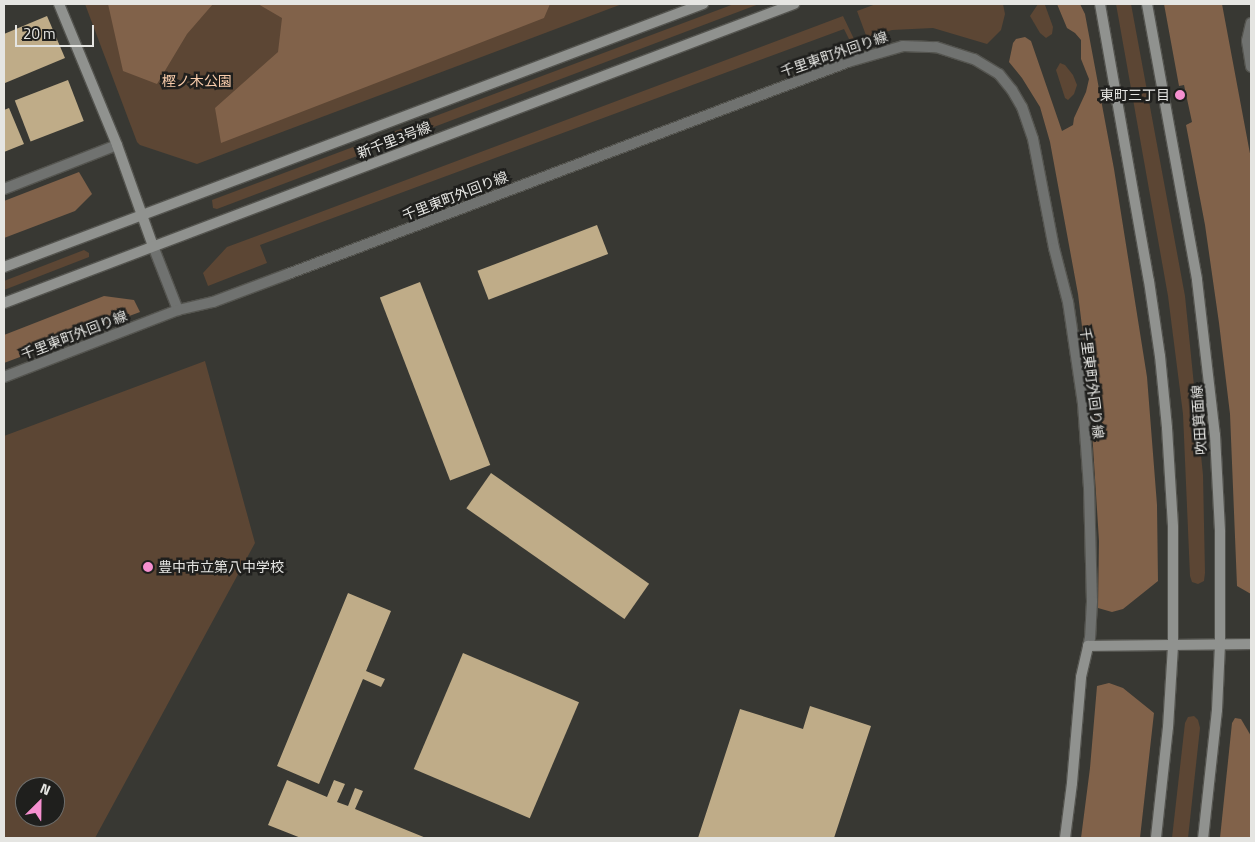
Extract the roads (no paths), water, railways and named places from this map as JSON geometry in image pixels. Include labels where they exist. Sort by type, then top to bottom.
[{"type":"street","points":[[59,4],[117,145],[178,310]]},
{"type":"street","name":"新千里3号線","points":[[4,267],[702,4]]},
{"type":"street","name":"新千里3号線","points":[[4,302],[794,4]]},
{"type":"street","points":[[1100,4],[1143,244],[1161,364],[1173,527],[1173,646],[1167,744],[1156,838]]},
{"type":"street","name":"吹田箕面線","points":[[1147,4],[1198,280],[1208,358],[1218,486],[1220,644],[1217,710],[1203,838]]},
{"type":"street","points":[[1251,23],[1247,41],[1251,67]]},
{"type":"street","name":"千里東町外回り線","points":[[4,377],[178,310],[213,302],[889,49],[912,45],[928,46],[962,55],[984,64],[999,74],[1009,86],[1026,117],[1068,302],[1082,398],[1089,488],[1092,600],[1090,638],[1081,677],[1072,783],[1065,838]]},
{"type":"street","points":[[4,190],[117,145]]},
{"type":"street","points":[[1088,646],[1251,644]]},
{"type":"place","name":"東町三丁目","points":[[1180,95]]},
{"type":"place","name":"豊中市立第八中学校","points":[[148,567]]},
{"type":"park label","name":"樫ノ木公園","points":[[197,81]]}]
